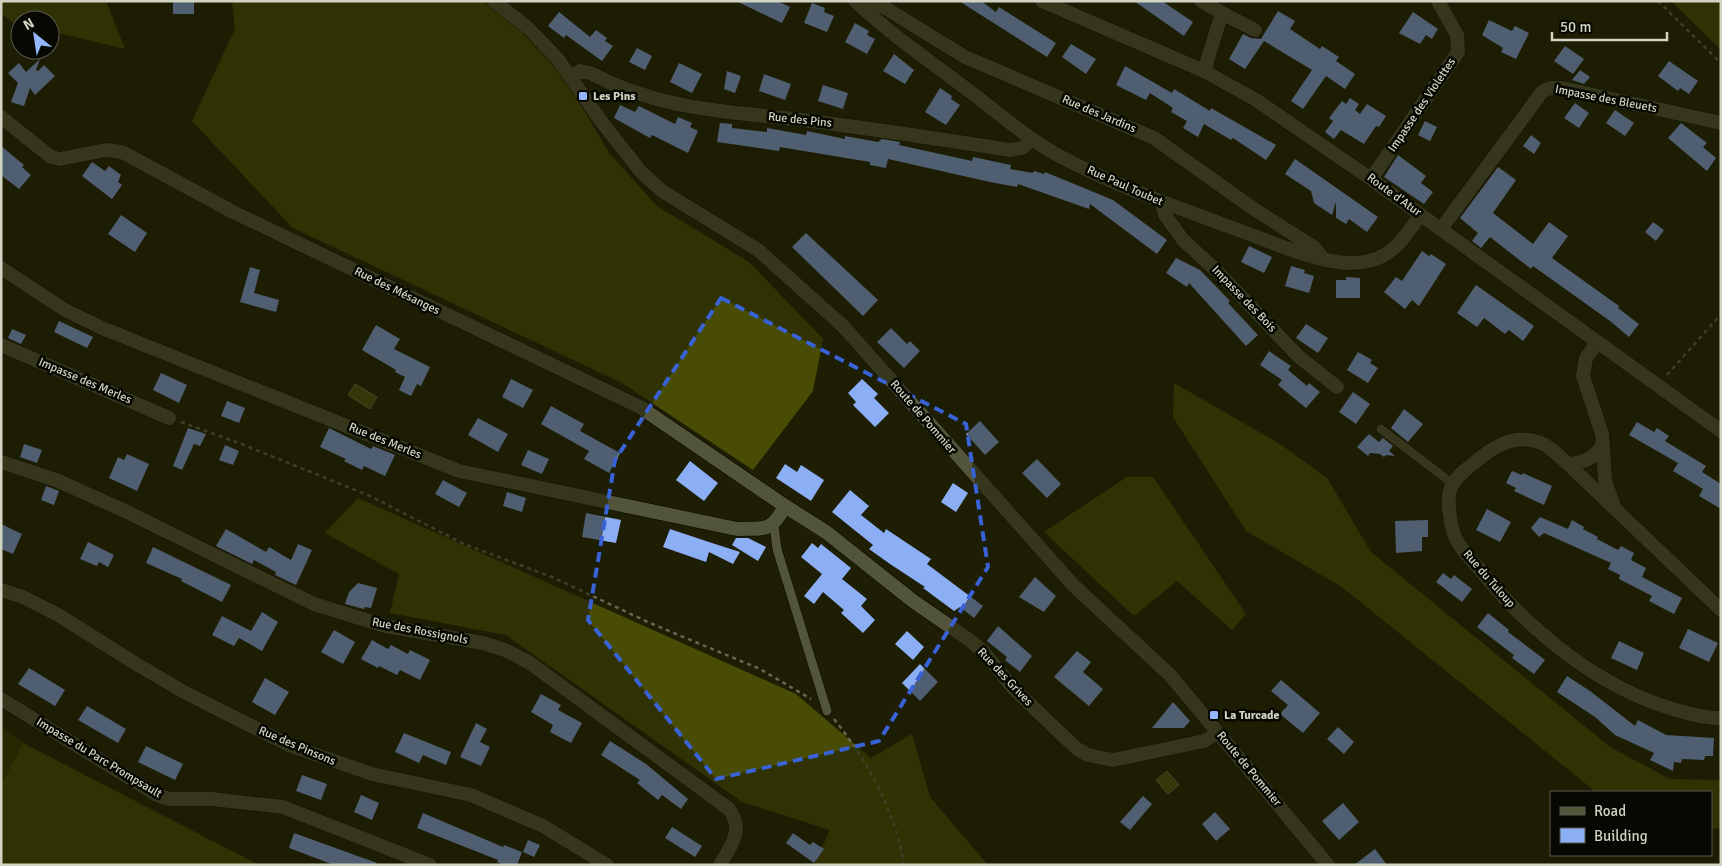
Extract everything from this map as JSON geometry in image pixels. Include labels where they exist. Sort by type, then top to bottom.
[{"type":"street","name":"Route de Pommier","points":[[494,1],[528,28],[571,76],[601,121],[641,172],[662,191],[758,250],[843,326],[1074,586],[1170,675],[1328,865]]},
{"type":"street","name":"Route d'Atur","points":[[1042,1],[1204,71],[1263,105],[1371,179],[1721,431]]},
{"type":"street","points":[[1201,1],[1255,30]]},
{"type":"street","name":"Impasse des Violettes","points":[[1371,179],[1458,52],[1457,36],[1438,1]]},
{"type":"street","name":"Rue Paul Toubet","points":[[856,2],[880,24],[1032,139],[1066,160],[1162,203],[1292,250],[1355,264],[1380,258],[1398,245],[1420,215]]},
{"type":"street","name":"Rue des Jardins","points":[[856,2],[882,6],[965,57],[1154,138],[1254,209],[1315,248],[1323,258]]},
{"type":"street","points":[[1204,71],[1222,13]]},
{"type":"street","name":"Rue des Pins","points":[[571,76],[580,72],[590,73],[658,101],[711,112],[816,121],[1010,150],[1022,148],[1032,139]]},
{"type":"street","name":"Impasse des Bleuets","points":[[1441,229],[1542,92],[1550,88],[1562,88],[1721,123]]},
{"type":"street","name":"Rue des Mésanges","points":[[1,117],[51,158],[60,159],[106,150],[122,152],[236,213],[640,407],[785,506]]},
{"type":"street","name":"Impasse des Bois","points":[[1162,203],[1164,215],[1178,234],[1218,272],[1298,356],[1337,387]]},
{"type":"street","name":"Rue des Merles","points":[[1,268],[65,310],[102,328],[459,471],[737,529],[764,528],[774,525]]},
{"type":"street","points":[[1598,342],[1586,358],[1583,376],[1599,422],[1603,444],[1605,481],[1615,508]]},
{"type":"street","name":"Impasse des Merles","points":[[1,345],[169,418]]},
{"type":"street","points":[[1453,484],[1460,474],[1488,450],[1502,443],[1515,440],[1540,443],[1568,464],[1721,610]]},
{"type":"street","points":[[1568,464],[1585,461],[1592,457],[1603,444]]},
{"type":"street","name":"Rue des Rossignols","points":[[1,462],[56,480],[125,511],[314,604],[385,626],[483,643],[505,650],[530,663],[729,809],[737,822],[737,829],[720,865]]},
{"type":"street","name":"Rue du Tuloup","points":[[1453,484],[1449,500],[1453,532],[1459,545],[1507,602],[1539,632],[1596,674],[1633,695],[1694,716],[1721,718]]},
{"type":"street","points":[[774,525],[785,506]]},
{"type":"street","name":"Rue des Grives","points":[[785,506],[826,532],[913,601],[973,643],[988,657],[1012,687],[1077,749],[1088,755],[1113,760],[1204,741],[1218,733]]},
{"type":"street","name":"Rue des Pinsons","points":[[1,590],[23,597],[52,612],[184,692],[291,746],[372,774],[471,795],[543,826],[607,865]]},
{"type":"street","name":"Impasse du Parc Prompsault","points":[[1,699],[157,795],[169,799],[212,799],[283,807],[430,865]]},
{"type":"lane","points":[[1381,429],[1453,484]]},
{"type":"lane","points":[[774,525],[777,550],[827,711]]},
{"type":"path","points":[[1658,1],[1721,63]]},
{"type":"path","points":[[1658,386],[1721,314]]},
{"type":"path","points":[[169,418],[239,443],[370,496],[464,544],[552,577],[650,623],[760,670],[799,691],[827,711],[854,744],[884,796],[904,865]]},
{"type":"highlighted area","points":[[721,298],[966,424],[988,567],[879,741],[716,779],[588,620],[615,460]]},
{"type":"shaded area","points":[[1,1],[106,1],[125,49],[60,33],[60,10],[10,10],[10,20],[1,13]]},
{"type":"shaded area","points":[[232,1],[488,1],[517,23],[559,68],[609,153],[657,206],[749,262],[823,339],[813,391],[753,470],[622,383],[293,228],[192,121],[235,29]]},
{"type":"shaded area","points":[[1671,1],[1721,1],[1721,50]]},
{"type":"shaded area","points":[[1174,383],[1280,444],[1327,478],[1371,552],[1610,747],[1670,779],[1721,780],[1721,828],[1712,829],[1712,791],[1595,791],[1342,587],[1246,531],[1173,417]]},
{"type":"shaded area","points":[[355,384],[377,397],[370,409],[348,395]]},
{"type":"shaded area","points":[[1127,477],[1153,477],[1246,614],[1232,630],[1177,581],[1134,616],[1044,532]]},
{"type":"shaded area","points":[[358,498],[796,694],[871,758],[912,734],[930,797],[988,865],[814,865],[830,830],[742,802],[506,635],[390,613],[399,574],[325,533]]},
{"type":"shaded area","points":[[1,727],[23,743],[1,785]]},
{"type":"shaded area","points":[[23,743],[259,865],[1,865],[1,785]]},
{"type":"shaded area","points":[[1167,771],[1179,785],[1168,794],[1156,780]]},
{"type":"building","points":[[173,1],[194,1],[194,14],[173,14]]},
{"type":"building","points":[[736,1],[777,1],[790,7],[782,23]]},
{"type":"building","points":[[959,1],[981,1],[996,12],[999,7],[1056,43],[1047,57]]},
{"type":"building","points":[[1134,1],[1162,1],[1193,22],[1184,36]]},
{"type":"building","points":[[812,3],[825,8],[824,12],[834,16],[827,32],[804,23]]},
{"type":"building","points":[[1278,11],[1295,21],[1290,29],[1320,49],[1322,46],[1339,57],[1336,61],[1355,74],[1345,89],[1326,76],[1303,109],[1291,101],[1312,70],[1264,41],[1245,69],[1229,59],[1243,34],[1251,38],[1261,39]]},
{"type":"building","points":[[559,12],[590,37],[596,30],[607,38],[605,41],[613,46],[602,61],[566,35],[564,38],[548,26]]},
{"type":"building","points":[[1413,12],[1438,29],[1432,39],[1426,35],[1420,44],[1399,33]]},
{"type":"building","points":[[1489,20],[1512,31],[1515,26],[1529,33],[1516,59],[1501,52],[1503,48],[1482,35]]},
{"type":"building","points":[[855,23],[869,31],[867,35],[875,39],[867,54],[845,42]]},
{"type":"building","points":[[1071,44],[1096,59],[1086,74],[1062,57]]},
{"type":"building","points":[[1565,46],[1584,59],[1573,74],[1554,61]]},
{"type":"building","points":[[637,48],[652,56],[645,70],[629,62]]},
{"type":"building","points":[[894,54],[914,70],[905,84],[883,71]]},
{"type":"building","points":[[40,60],[36,70],[38,71],[44,65],[55,76],[35,95],[30,88],[24,106],[11,102],[18,83],[8,73],[19,63],[26,72]]},
{"type":"building","points":[[1669,61],[1698,81],[1689,94],[1680,88],[1678,91],[1658,76]]},
{"type":"building","points":[[679,63],[702,74],[692,93],[670,82]]},
{"type":"building","points":[[1125,66],[1172,93],[1174,89],[1210,111],[1211,108],[1276,145],[1266,160],[1233,138],[1231,140],[1204,124],[1198,137],[1183,128],[1187,121],[1171,112],[1173,108],[1150,93],[1146,100],[1116,85]]},
{"type":"building","points":[[1580,70],[1590,77],[1584,84],[1572,80]]},
{"type":"building","points":[[727,71],[741,76],[735,93],[724,89]]},
{"type":"building","points":[[764,74],[791,84],[785,100],[759,91]]},
{"type":"building","points":[[823,85],[848,93],[843,109],[818,101]]},
{"type":"building","points":[[940,88],[952,96],[951,99],[960,105],[946,125],[925,112]]},
{"type":"building","points":[[1350,98],[1359,104],[1355,110],[1360,114],[1367,104],[1386,116],[1379,127],[1376,126],[1364,144],[1341,130],[1334,139],[1325,132],[1333,121],[1329,118],[1342,101],[1346,104]]},
{"type":"building","points":[[1575,103],[1589,113],[1579,128],[1564,118]]},
{"type":"building","points":[[620,105],[635,112],[639,106],[675,124],[678,117],[692,123],[690,127],[698,131],[688,153],[652,135],[650,138],[614,118]]},
{"type":"building","points":[[1615,110],[1634,123],[1625,136],[1606,123]]},
{"type":"building","points":[[1425,121],[1437,127],[1430,141],[1418,135]]},
{"type":"building","points":[[720,123],[732,124],[732,128],[767,132],[767,128],[806,135],[807,131],[845,139],[845,136],[878,142],[882,139],[900,142],[899,145],[972,161],[973,157],[1011,165],[1010,169],[1033,173],[1034,171],[1044,174],[1045,172],[1113,200],[1167,240],[1157,254],[1090,204],[1089,209],[1018,184],[1017,187],[990,182],[888,159],[886,168],[870,165],[870,162],[780,147],[779,151],[717,142]]},
{"type":"building","points":[[1681,123],[1707,143],[1703,147],[1716,158],[1707,171],[1668,138]]},
{"type":"building","points":[[1531,135],[1541,143],[1534,154],[1523,146]]},
{"type":"building","points":[[1,146],[24,165],[22,167],[31,175],[19,189],[1,175]]},
{"type":"building","points":[[1398,155],[1426,176],[1421,183],[1433,192],[1424,204],[1384,177]]},
{"type":"building","points":[[1295,159],[1378,217],[1367,232],[1349,219],[1346,224],[1336,218],[1336,202],[1332,215],[1314,203],[1311,191],[1285,174]]},
{"type":"building","points":[[92,162],[105,171],[109,166],[121,175],[118,182],[122,185],[112,199],[82,176]]},
{"type":"building","points":[[1498,167],[1516,180],[1493,213],[1533,244],[1549,222],[1568,236],[1552,258],[1619,306],[1618,308],[1639,324],[1629,337],[1610,321],[1533,266],[1531,269],[1490,237],[1481,248],[1472,241],[1478,233],[1460,218]]},
{"type":"building","points":[[121,215],[147,233],[135,252],[108,234]]},
{"type":"building","points":[[1653,222],[1664,230],[1656,241],[1645,232]]},
{"type":"building","points":[[806,233],[878,300],[863,316],[792,247]]},
{"type":"building","points":[[1249,246],[1272,257],[1264,273],[1241,262]]},
{"type":"building","points":[[1422,251],[1429,256],[1431,254],[1446,264],[1419,306],[1412,300],[1405,309],[1384,292],[1396,277],[1402,281]]},
{"type":"building","points":[[1176,258],[1200,270],[1230,301],[1228,303],[1258,335],[1246,346],[1189,283],[1187,287],[1166,273]]},
{"type":"building","points":[[1291,266],[1305,270],[1304,273],[1314,276],[1309,293],[1285,286]]},
{"type":"building","points":[[250,267],[260,270],[254,293],[279,300],[276,312],[240,302]]},
{"type":"building","points":[[1346,277],[1360,278],[1360,298],[1336,298],[1336,280],[1346,280]]},
{"type":"building","points":[[1476,285],[1534,326],[1523,341],[1509,330],[1505,334],[1484,318],[1477,327],[1457,313]]},
{"type":"building","points":[[59,321],[93,337],[87,348],[54,332]]},
{"type":"building","points":[[1306,324],[1328,338],[1318,353],[1296,338]]},
{"type":"building","points":[[376,325],[400,339],[394,349],[430,367],[421,386],[417,384],[411,396],[399,390],[405,377],[362,350]]},
{"type":"building","points":[[891,328],[907,344],[910,341],[920,351],[904,368],[877,342]]},
{"type":"building","points":[[12,329],[26,335],[21,344],[8,338]]},
{"type":"building","points":[[1269,351],[1291,366],[1288,370],[1307,386],[1309,383],[1320,392],[1306,408],[1278,385],[1282,380],[1260,365]]},
{"type":"building","points":[[1358,352],[1372,360],[1370,363],[1378,368],[1368,383],[1347,370]]},
{"type":"building","points":[[161,373],[187,385],[179,403],[153,390]]},
{"type":"building","points":[[511,379],[533,390],[523,408],[502,397]]},
{"type":"building","points":[[862,379],[878,394],[874,398],[889,413],[875,427],[853,405],[856,402],[848,393]]},
{"type":"building","points":[[1353,392],[1370,404],[1356,424],[1339,412]]},
{"type":"building","points":[[227,401],[245,408],[239,423],[221,416]]},
{"type":"building","points":[[551,406],[584,424],[580,431],[620,453],[609,473],[584,459],[589,451],[541,424]]},
{"type":"building","points":[[1404,409],[1423,424],[1408,442],[1391,428]]},
{"type":"building","points":[[478,418],[508,434],[498,452],[468,435]]},
{"type":"building","points":[[980,421],[999,442],[985,455],[966,434]]},
{"type":"building","points":[[1637,422],[1654,432],[1657,428],[1669,436],[1665,441],[1706,466],[1702,472],[1721,484],[1721,509],[1699,496],[1703,489],[1673,471],[1678,463],[1629,435]]},
{"type":"building","points":[[188,428],[206,434],[200,446],[194,444],[182,470],[173,466]]},
{"type":"building","points":[[329,428],[371,449],[373,446],[395,455],[385,476],[364,466],[362,470],[344,461],[346,459],[320,447]]},
{"type":"building","points":[[1369,434],[1379,442],[1383,438],[1393,446],[1389,451],[1395,456],[1386,455],[1384,457],[1380,454],[1370,453],[1368,456],[1357,447]]},
{"type":"building","points":[[24,444],[42,450],[37,463],[20,457]]},
{"type":"building","points":[[225,445],[239,451],[233,465],[219,460]]},
{"type":"building","points":[[528,450],[549,459],[542,474],[521,465]]},
{"type":"building","points":[[127,454],[149,464],[137,491],[109,478],[118,457],[124,460]]},
{"type":"building","points":[[1037,459],[1061,484],[1047,498],[1022,473]]},
{"type":"building","points":[[690,461],[718,483],[704,501],[676,480]]},
{"type":"building","points":[[785,464],[797,472],[801,465],[824,480],[811,501],[776,478]]},
{"type":"building","points":[[1512,471],[1522,475],[1523,473],[1552,486],[1544,505],[1514,491],[1516,488],[1506,483]]},
{"type":"building","points":[[443,480],[467,493],[459,507],[435,494]]},
{"type":"building","points":[[953,483],[968,493],[956,512],[941,502]]},
{"type":"building","points":[[46,486],[59,491],[54,505],[41,500]]},
{"type":"building","points":[[850,490],[869,506],[861,515],[884,533],[886,529],[931,559],[927,564],[983,606],[974,618],[960,607],[954,611],[923,588],[925,587],[869,549],[873,545],[832,512]]},
{"type":"building","points":[[507,492],[526,498],[522,512],[503,506]]},
{"type":"building","points":[[1487,509],[1511,522],[1500,542],[1476,530]]},
{"type":"building","points":[[586,513],[621,520],[616,543],[582,537]]},
{"type":"building","points":[[1540,517],[1568,529],[1572,520],[1584,527],[1583,529],[1598,537],[1597,539],[1618,550],[1621,546],[1634,553],[1631,560],[1646,568],[1642,577],[1682,598],[1674,614],[1649,601],[1652,596],[1619,579],[1620,575],[1608,569],[1611,563],[1544,533],[1539,537],[1531,528]]},
{"type":"building","points":[[1428,520],[1428,537],[1422,537],[1422,551],[1396,553],[1395,521]]},
{"type":"building","points":[[1,524],[22,534],[13,554],[1,549]]},
{"type":"building","points":[[226,529],[266,552],[269,547],[291,560],[298,544],[312,550],[296,585],[275,575],[276,572],[254,560],[252,564],[216,546]]},
{"type":"building","points":[[670,529],[740,552],[733,564],[709,552],[706,562],[663,547]]},
{"type":"building","points":[[736,538],[748,538],[766,547],[758,561],[732,545]]},
{"type":"building","points":[[88,542],[114,555],[108,567],[99,562],[97,566],[80,559]]},
{"type":"building","points":[[812,543],[818,548],[821,544],[851,568],[842,579],[867,599],[861,606],[875,620],[863,633],[841,613],[844,610],[823,592],[814,604],[804,596],[822,574],[801,557]]},
{"type":"building","points":[[153,547],[231,585],[222,602],[181,581],[182,579],[146,563]]},
{"type":"building","points":[[1443,573],[1451,579],[1454,575],[1472,589],[1462,602],[1436,582]]},
{"type":"building","points":[[1035,577],[1056,596],[1044,612],[1019,597]]},
{"type":"building","points":[[358,583],[377,588],[371,608],[365,607],[364,609],[345,604],[349,592]]},
{"type":"building","points":[[262,612],[278,622],[262,651],[239,638],[234,646],[212,635],[222,616],[251,631]]},
{"type":"building","points":[[1488,613],[1509,630],[1508,632],[1545,660],[1534,674],[1512,658],[1514,655],[1477,627]]},
{"type":"building","points":[[998,626],[1032,656],[1020,672],[1005,660],[1007,657],[987,641]]},
{"type":"building","points":[[1688,629],[1718,643],[1709,662],[1679,648]]},
{"type":"building","points":[[334,630],[355,642],[343,664],[321,652]]},
{"type":"building","points":[[907,631],[924,647],[913,660],[895,644]]},
{"type":"building","points":[[372,640],[388,649],[391,645],[408,654],[410,650],[430,660],[420,680],[400,670],[397,675],[361,659]]},
{"type":"building","points":[[1619,641],[1644,653],[1637,670],[1611,658]]},
{"type":"building","points":[[1077,651],[1091,662],[1083,672],[1103,689],[1089,706],[1054,677]]},
{"type":"building","points":[[920,664],[938,682],[920,701],[902,683]]},
{"type":"building","points":[[29,668],[65,690],[55,706],[18,684]]},
{"type":"building","points":[[1567,676],[1590,691],[1635,726],[1638,720],[1666,735],[1714,738],[1713,756],[1705,756],[1704,760],[1682,759],[1681,763],[1674,762],[1673,771],[1650,760],[1654,753],[1615,735],[1595,717],[1557,692]]},
{"type":"building","points":[[265,678],[289,692],[275,715],[252,702]]},
{"type":"building","points":[[1281,680],[1320,713],[1303,733],[1280,714],[1288,705],[1271,691]]},
{"type":"building","points":[[541,694],[561,705],[558,710],[582,723],[571,743],[550,732],[553,725],[531,712]]},
{"type":"building","points":[[1173,702],[1190,721],[1184,728],[1152,728]]},
{"type":"building","points":[[87,706],[126,729],[118,743],[78,720]]},
{"type":"building","points":[[476,723],[487,729],[480,742],[490,747],[481,766],[460,757]]},
{"type":"building","points":[[1338,727],[1354,742],[1344,754],[1327,739]]},
{"type":"building","points":[[404,733],[451,752],[446,765],[423,755],[419,763],[395,752]]},
{"type":"building","points":[[610,741],[646,764],[688,799],[681,809],[662,795],[658,800],[637,783],[640,780],[601,755]]},
{"type":"building","points":[[146,746],[183,764],[175,780],[138,762]]},
{"type":"building","points":[[302,775],[327,784],[321,800],[296,791]]},
{"type":"building","points":[[361,795],[379,803],[372,820],[354,812]]},
{"type":"building","points":[[1143,796],[1152,804],[1130,830],[1120,822]]},
{"type":"building","points":[[1343,803],[1359,822],[1339,840],[1322,821]]},
{"type":"building","points":[[1215,812],[1230,829],[1216,841],[1202,824]]},
{"type":"building","points":[[423,813],[503,847],[504,845],[522,852],[517,865],[504,865],[497,862],[498,860],[417,828]]},
{"type":"building","points":[[672,827],[702,846],[695,857],[665,838]]},
{"type":"building","points":[[294,833],[377,863],[376,865],[334,865],[289,848]]},
{"type":"building","points":[[793,833],[810,845],[813,842],[824,849],[814,863],[786,843]]},
{"type":"building","points":[[528,840],[540,845],[534,857],[523,852]]},
{"type":"building","points":[[1375,849],[1387,865],[1354,865]]},
{"type":"place","name":"Les Pins","points":[[583,96]]},
{"type":"place","name":"La Turcade","points":[[1214,715]]}]
